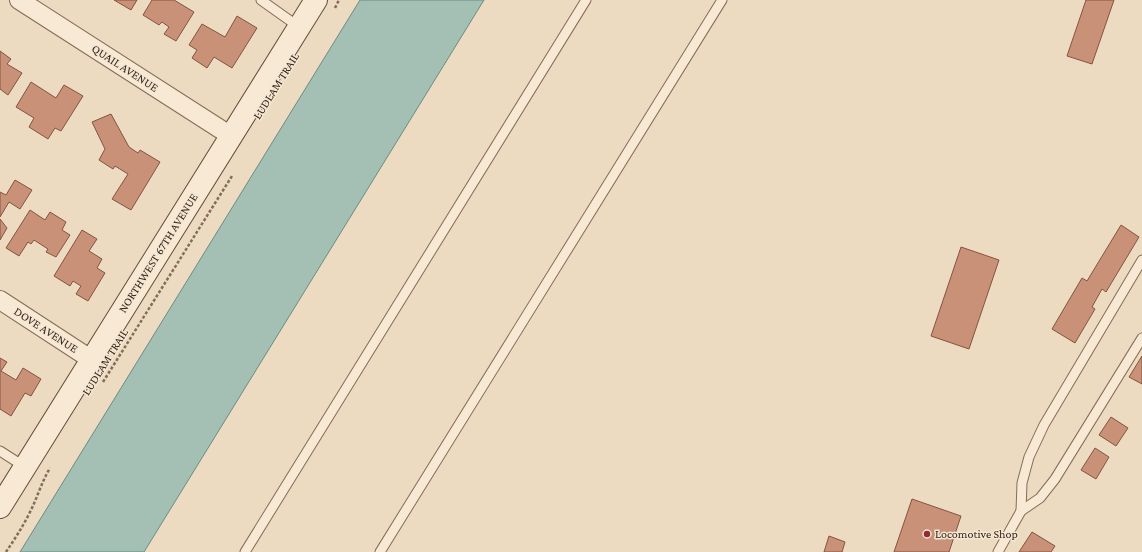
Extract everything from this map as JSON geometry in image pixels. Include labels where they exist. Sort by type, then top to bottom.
[{"type":"street","name":"QUAIL AVENUE","points":[[19,0],[231,136]]},
{"type":"street","name":"NORTHWEST 67TH AVENUE","points":[[0,507],[299,27],[324,6]]},
{"type":"street","name":"DOVE AVENUE","points":[[0,300],[92,360]]},
{"type":"lane","points":[[261,0],[299,27]]},
{"type":"lane","points":[[245,552],[586,0]]},
{"type":"lane","points":[[380,552],[722,0]]},
{"type":"lane","points":[[1021,511],[1022,483],[1029,457],[1044,425],[1142,260]]},
{"type":"lane","points":[[998,552],[1021,511],[1040,498],[1055,479],[1142,338]]},
{"type":"lane","points":[[0,451],[25,467]]},
{"type":"path","points":[[324,6],[339,0]]},
{"type":"path","name":"LUDLAM TRAIL","points":[[101,386],[232,175]]},
{"type":"path","points":[[6,552],[18,535],[30,513],[41,482],[52,464]]},
{"type":"shaded area","points":[[360,0],[484,0],[144,552],[20,552]]},
{"type":"building","points":[[114,0],[137,0],[131,10]]},
{"type":"building","points":[[152,0],[174,0],[194,12],[176,41],[164,34],[169,27],[162,22],[159,25],[143,15]]},
{"type":"building","points":[[1086,0],[1114,0],[1092,64],[1067,56]]},
{"type":"building","points":[[237,16],[257,28],[232,68],[214,57],[207,68],[192,58],[197,50],[189,45],[202,24],[225,37]]},
{"type":"building","points":[[0,51],[11,59],[7,64],[22,73],[8,95],[0,89]]},
{"type":"building","points":[[31,82],[56,98],[64,85],[83,96],[61,131],[55,128],[48,139],[29,127],[34,118],[16,107]]},
{"type":"building","points":[[111,114],[129,147],[138,153],[140,150],[160,162],[131,210],[112,199],[128,174],[115,166],[113,169],[99,160],[105,149],[92,122]]},
{"type":"building","points":[[15,180],[32,190],[20,209],[9,202],[0,217],[0,192],[6,195]]},
{"type":"building","points":[[30,210],[45,220],[50,212],[66,222],[62,230],[70,235],[56,257],[46,252],[48,249],[34,240],[31,244],[28,242],[19,256],[6,248]]},
{"type":"building","points":[[0,219],[7,228],[0,240]]},
{"type":"building","points":[[1121,225],[1139,237],[1106,292],[1102,289],[1092,307],[1095,309],[1075,343],[1052,329],[1082,278],[1087,281]]},
{"type":"building","points":[[82,230],[97,239],[89,251],[102,259],[97,268],[105,273],[88,301],[76,294],[81,286],[73,281],[70,286],[54,276]]},
{"type":"building","points":[[961,247],[999,260],[969,349],[931,336]]},
{"type":"building","points":[[1142,356],[1142,384],[1129,377]]},
{"type":"building","points":[[0,358],[7,362],[1,371],[16,380],[23,368],[41,379],[31,396],[25,393],[11,416],[0,409]]},
{"type":"building","points":[[1111,417],[1128,428],[1116,446],[1099,435]]},
{"type":"building","points":[[1095,448],[1109,457],[1096,479],[1081,470]]},
{"type":"building","name":"Locomotive Shop","points":[[912,499],[961,516],[949,552],[894,552]]},
{"type":"building","points":[[1032,532],[1055,546],[1051,552],[1019,552]]},
{"type":"building","points":[[829,536],[845,542],[842,552],[824,552]]},
{"type":"place","name":"Locomotive Shop","points":[[927,534]]}]
